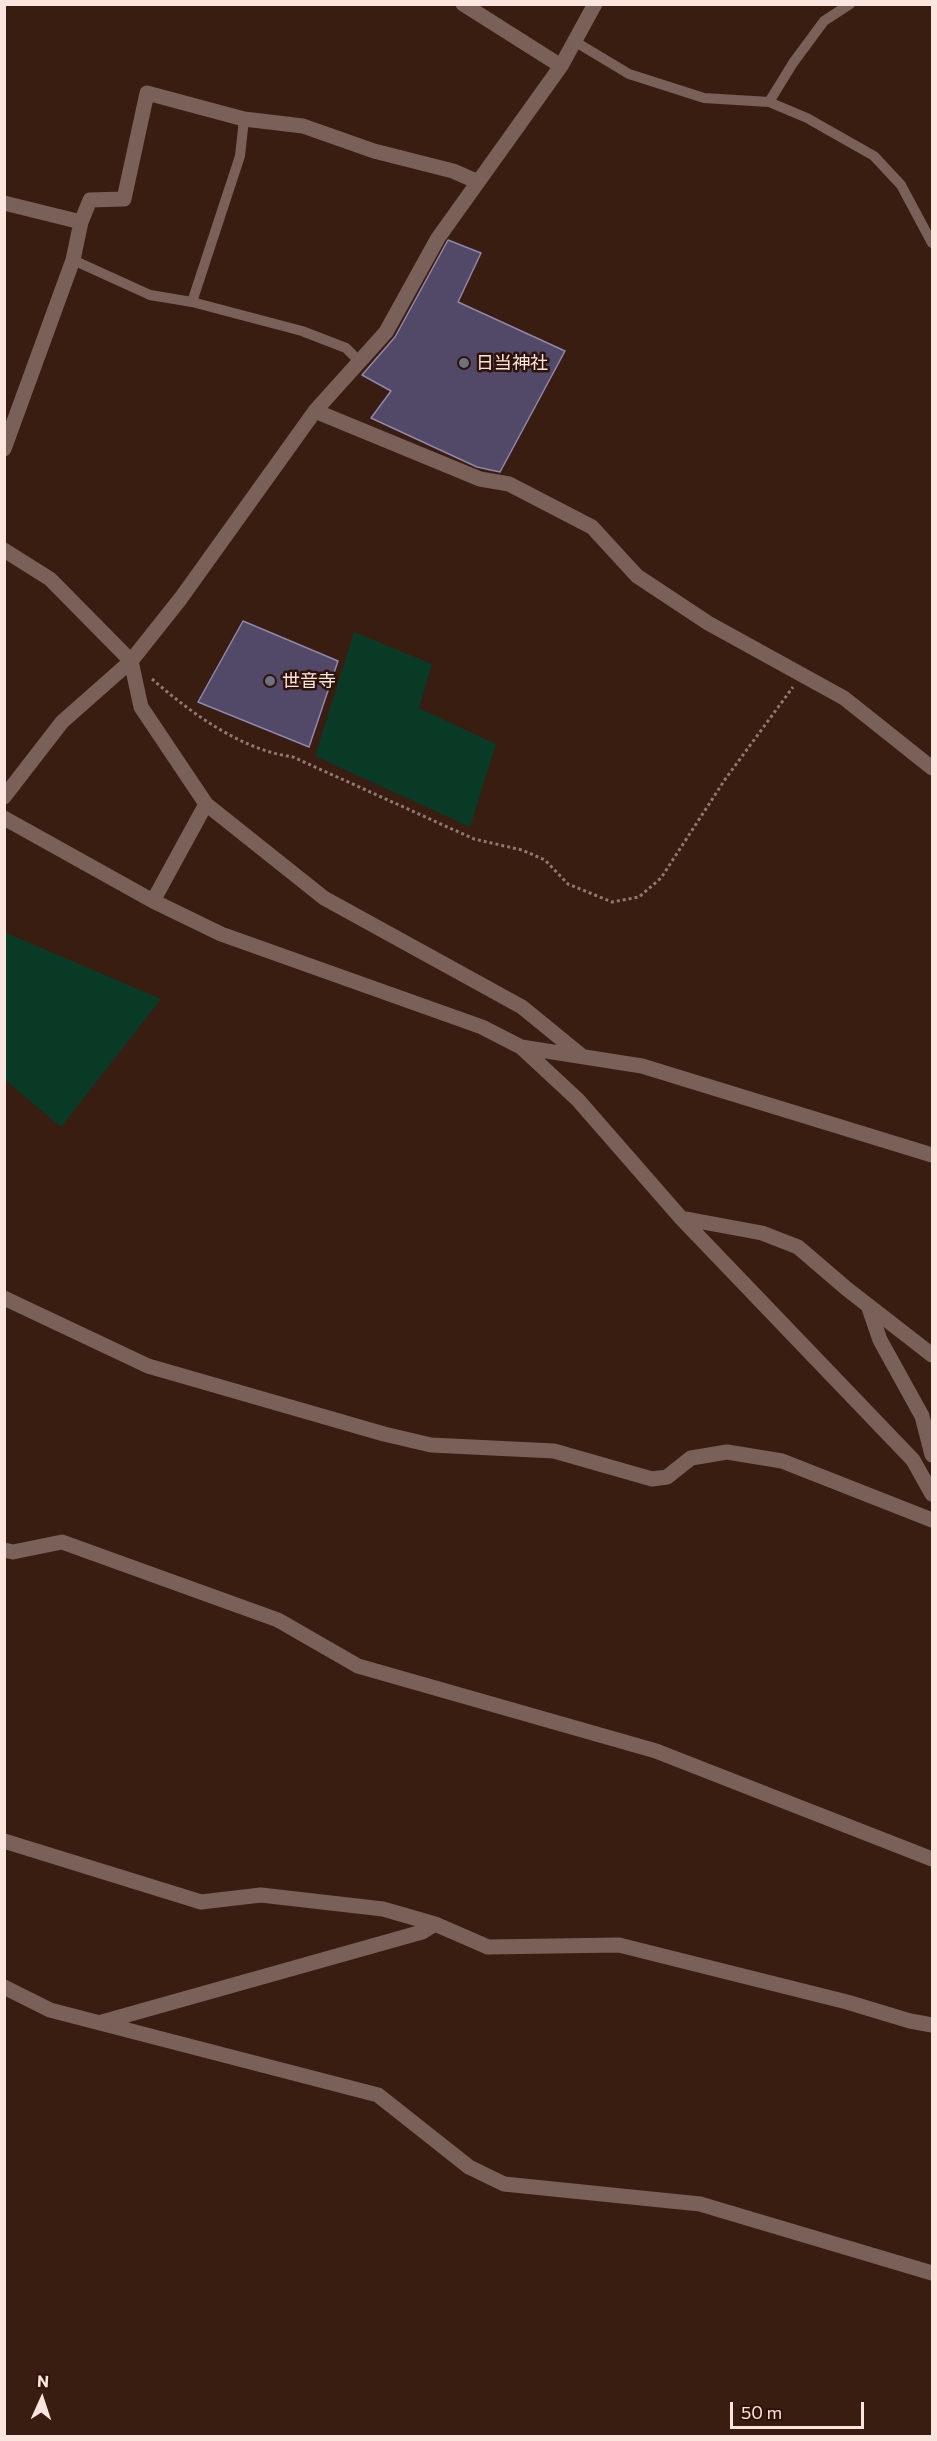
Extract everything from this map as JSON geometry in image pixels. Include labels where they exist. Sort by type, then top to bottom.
[{"type":"street","points":[[462,4],[561,66]]},
{"type":"street","points":[[4,797],[62,722],[131,661],[181,598],[315,411],[361,363],[386,332],[438,238],[476,181],[561,66],[595,4]]},
{"type":"street","points":[[4,449],[73,260],[81,222],[90,200],[124,199],[147,93],[244,119],[303,126],[374,151],[453,171],[476,181]]},
{"type":"street","points":[[4,203],[81,222]]},
{"type":"street","points":[[315,411],[480,479],[509,484],[592,527],[637,576],[708,623],[861,710],[933,768]]},
{"type":"street","points":[[4,550],[50,579],[131,661],[141,706],[206,804],[324,898],[522,1007],[582,1056]]},
{"type":"street","points":[[153,901],[206,804]]},
{"type":"street","points":[[4,818],[153,901],[221,934],[482,1027],[521,1047],[578,1100],[681,1218],[913,1460],[933,1494]]},
{"type":"street","points":[[521,1047],[642,1066],[933,1155]]},
{"type":"street","points":[[681,1218],[762,1233],[798,1247],[933,1355]]},
{"type":"street","points":[[4,1298],[148,1366],[396,1437],[431,1445],[554,1451],[652,1479],[667,1477],[691,1458],[727,1452],[782,1461],[933,1520]]},
{"type":"street","points":[[868,1305],[880,1340],[922,1416],[933,1455]]},
{"type":"street","points":[[4,1550],[13,1552],[62,1542],[278,1620],[358,1666],[656,1751],[933,1859]]},
{"type":"street","points":[[4,1841],[201,1902],[261,1895],[383,1909],[435,1924],[488,1947],[619,1944],[847,2002],[910,2021],[933,2025]]},
{"type":"street","points":[[102,2022],[422,1932],[435,1924]]},
{"type":"street","points":[[4,1987],[50,2010],[378,2095],[469,2167],[504,2184],[700,2204],[933,2273]]},
{"type":"lane","points":[[769,102],[793,63],[824,21],[850,4]]},
{"type":"lane","points":[[574,41],[629,74],[704,98],[769,102],[807,118],[874,156],[901,185],[933,243]]},
{"type":"lane","points":[[192,302],[240,156],[244,119]]},
{"type":"lane","points":[[73,260],[150,295],[192,302],[302,331],[346,348],[361,363]]},
{"type":"path","points":[[131,661],[182,705],[251,745],[293,757],[474,839],[522,850],[545,860],[568,884],[612,902],[639,897],[661,878],[726,778],[801,675]]},
{"type":"green space","points":[[354,632],[432,664],[419,708],[496,744],[470,827],[315,756]]},
{"type":"green space","points":[[4,932],[161,999],[61,1127],[5,1080]]},
{"type":"building","name":"日当神社","points":[[448,240],[481,253],[458,302],[565,351],[500,472],[477,467],[371,418],[391,391],[362,375],[395,337]]},
{"type":"building","name":"世音寺","points":[[243,621],[338,661],[309,747],[198,702]]},
{"type":"place","name":"日当神社","points":[[464,363]]},
{"type":"place","name":"世音寺","points":[[270,681]]}]
